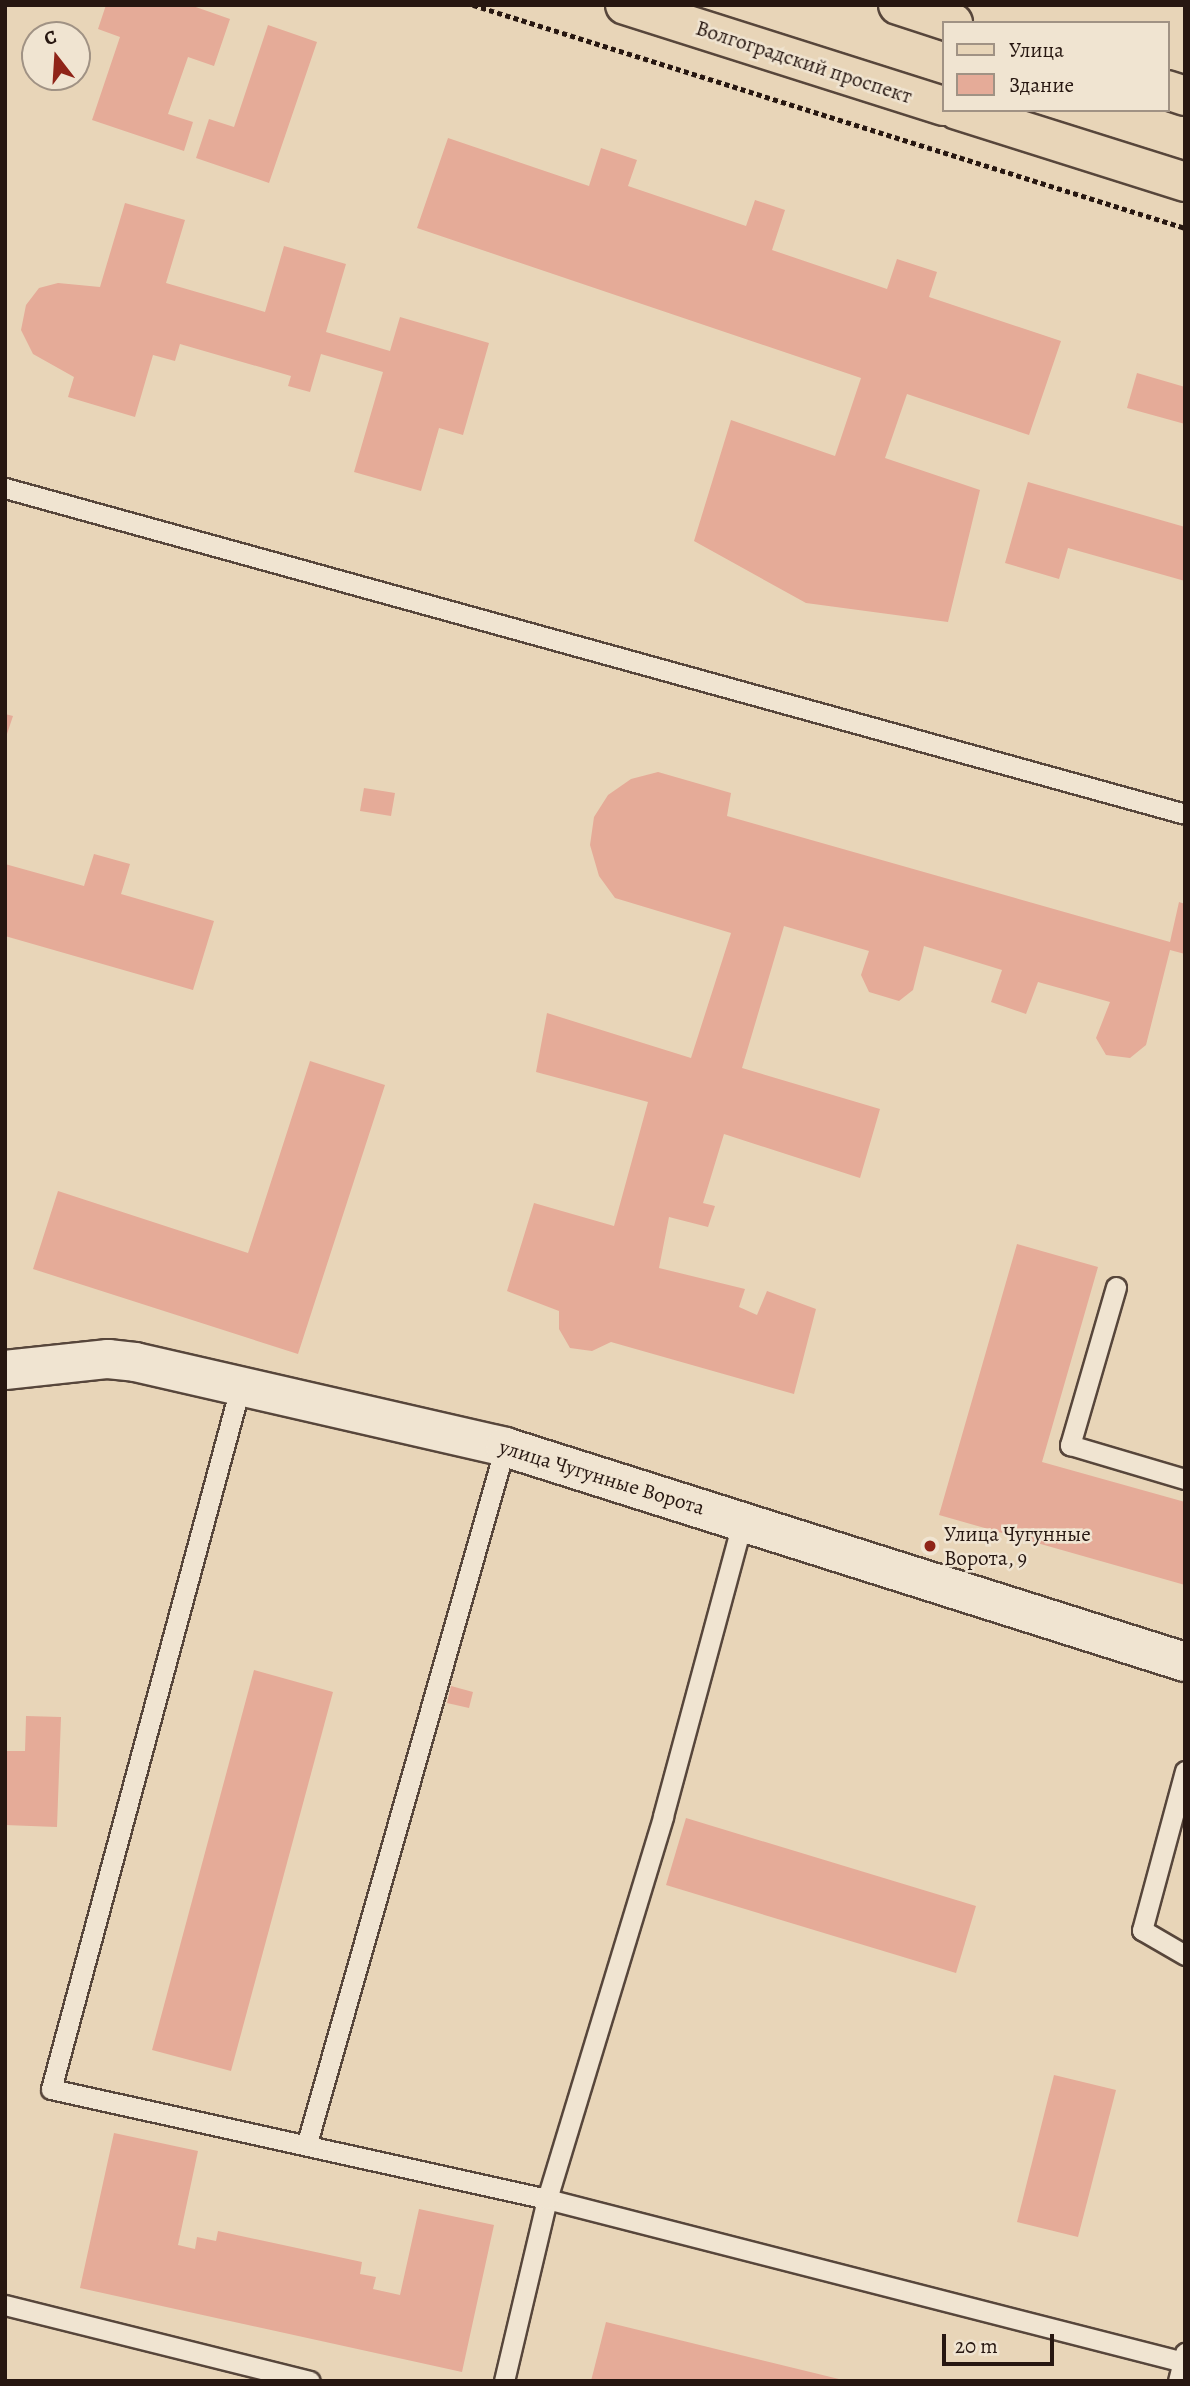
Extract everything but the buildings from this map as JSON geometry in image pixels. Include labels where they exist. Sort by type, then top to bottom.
[{"type":"main road","name":"Волгоградский проспект","points":[[625,5],[942,106]]},
{"type":"main road","points":[[898,5],[947,21]]},
{"type":"main road","points":[[963,112],[1185,182]]},
{"type":"street","name":"улица Чугунные Ворота","points":[[5,1370],[108,1359],[241,1384],[505,1447],[1185,1661]]},
{"type":"lane","points":[[5,488],[1185,814]]},
{"type":"lane","points":[[1116,1287],[1070,1446],[1185,1479]]},
{"type":"lane","points":[[241,1384],[51,2089],[307,2143],[547,2199],[1182,2365]]},
{"type":"lane","points":[[307,2143],[505,1447]]},
{"type":"lane","points":[[504,2381],[547,2199],[663,1816],[743,1520]]},
{"type":"lane","points":[[1185,1771],[1142,1930],[1185,1955]]},
{"type":"lane","points":[[5,2305],[310,2381]]},
{"type":"path","points":[[473,5],[1185,228]]},
{"type":"place","name":"Улица Чугунные Ворота, 9","points":[[930,1546]]}]
